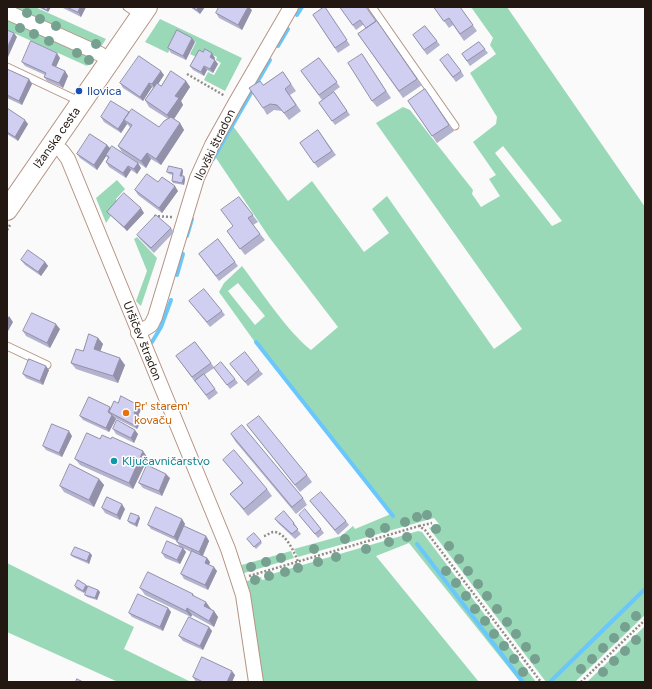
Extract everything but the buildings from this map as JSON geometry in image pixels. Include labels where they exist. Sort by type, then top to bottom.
[{"type":"main road","name":"Ižanska cesta","points":[[10,201],[110,61],[138,10]]},
{"type":"street","name":"Ilovški štradon","points":[[138,333],[151,325],[155,317],[197,178],[212,145],[291,7]]},
{"type":"street","points":[[7,12],[100,54],[110,61]]},
{"type":"street","name":"Uršičev štradon","points":[[52,144],[62,151],[68,159],[138,333],[225,542],[239,579],[243,596],[256,682]]},
{"type":"lane","points":[[372,7],[455,126]]},
{"type":"lane","points":[[7,67],[81,102]]},
{"type":"lane","points":[[7,346],[47,364]]},
{"type":"path","points":[[187,74],[236,102]]},
{"type":"path","points":[[239,579],[432,523]]},
{"type":"path","points":[[419,526],[425,530],[541,682]]},
{"type":"path","points":[[264,536],[273,532],[279,534],[293,550],[298,562]]},
{"type":"path","points":[[581,682],[645,620]]},
{"type":"green space","points":[[7,7],[35,7],[106,39],[99,50]]},
{"type":"green space","points":[[471,7],[507,7],[645,207],[645,615],[575,682],[546,682],[429,528],[439,524],[434,518],[298,557],[294,549],[341,536],[353,526],[355,529],[391,514],[262,352],[219,292],[224,283],[242,266],[284,322],[311,350],[338,327],[269,237],[214,155],[228,128],[233,126],[288,201],[312,181],[364,252],[389,233],[372,209],[387,196],[494,349],[522,329],[376,123],[403,107],[410,110],[473,190],[472,194],[481,207],[500,196],[489,179],[496,175],[473,142],[496,124],[497,117],[470,73],[496,54],[490,45],[493,38]],"holes":[[[503,146],[562,221],[552,226],[495,153]],[[238,283],[265,316],[255,325],[228,291]]]},
{"type":"green space","points":[[7,17],[94,56],[87,66],[7,30]]},
{"type":"green space","points":[[160,19],[242,58],[225,91],[204,80],[208,72],[214,75],[221,63],[216,60],[217,57],[207,52],[198,58],[190,54],[196,42],[178,33],[168,53],[145,42]]},
{"type":"green space","points":[[117,180],[125,189],[116,199],[119,204],[106,223],[96,198]]},
{"type":"green space","points":[[137,237],[157,258],[141,306],[136,301],[147,271],[134,239]]},
{"type":"green space","points":[[418,531],[422,532],[536,682],[520,682],[409,543],[376,556],[479,682],[261,682],[244,582],[261,577],[262,580],[266,579],[265,576]]},
{"type":"green space","points":[[291,551],[294,558],[241,574],[238,566]]},
{"type":"green space","points":[[7,563],[134,627],[124,649],[191,682],[118,682],[7,632]]},
{"type":"green space","points":[[645,626],[645,682],[587,682]]},
{"type":"waterway","points":[[297,15],[302,7]]},
{"type":"waterway","points":[[278,46],[288,29]]},
{"type":"waterway","points":[[213,159],[270,60]]},
{"type":"waterway","points":[[187,236],[192,219]]},
{"type":"waterway","points":[[177,275],[183,254]]},
{"type":"waterway","points":[[152,342],[161,327],[171,300]]},
{"type":"waterway","points":[[256,342],[393,516]]},
{"type":"waterway","points":[[417,544],[523,682]]},
{"type":"waterway","points":[[551,681],[645,589]]},
{"type":"place","name":"Ilovica","points":[[79,91]]},
{"type":"place","name":"Pr' starem' kovaču","points":[[126,413]]},
{"type":"place","name":"Ključavničarstvo","points":[[114,461]]}]
